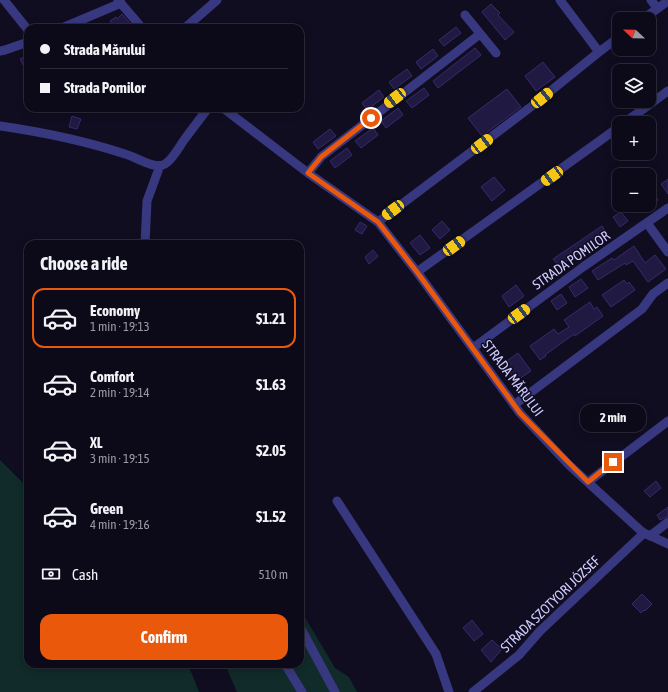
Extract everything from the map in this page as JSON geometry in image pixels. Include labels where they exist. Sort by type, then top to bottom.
[{"type":"street","points":[[4,0],[24,25]]},
{"type":"street","points":[[190,24],[217,0]]},
{"type":"street","points":[[560,0],[598,52]]},
{"type":"street","points":[[651,0],[658,8]]},
{"type":"street","points":[[653,12],[668,1]]},
{"type":"street","points":[[71,24],[119,2],[138,24]]},
{"type":"street","points":[[465,15],[496,53]]},
{"type":"street","points":[[308,173],[321,157],[480,34]]},
{"type":"street","points":[[378,222],[562,82],[612,42]]},
{"type":"street","points":[[0,51],[24,43]]},
{"type":"street","points":[[634,116],[668,91]]},
{"type":"street","points":[[0,126],[103,147],[126,154],[153,166],[159,166],[165,164],[173,155],[205,112]]},
{"type":"street","name":"STRADA MĂRULUI","points":[[228,112],[308,173],[378,222],[417,272],[527,422],[588,482],[647,534]]},
{"type":"street","points":[[417,272],[612,132]]},
{"type":"street","points":[[144,240],[147,201],[159,166]]},
{"type":"street","name":"STRADA POMILOR","points":[[473,348],[583,267],[668,208]]},
{"type":"street","points":[[647,223],[668,252]]},
{"type":"street","points":[[514,405],[642,309],[652,294],[668,283]]},
{"type":"street","points":[[588,482],[668,421]]},
{"type":"street","points":[[336,501],[436,654],[449,692]]},
{"type":"street","name":"STRADA SZOTYORI JÓZSEF","points":[[474,692],[519,655],[540,631],[647,534],[668,522]]},
{"type":"street","points":[[647,534],[668,544]]},
{"type":"street","points":[[304,634],[335,692]]},
{"type":"street","points":[[287,668],[302,692]]},
{"type":"green space","points":[[0,460],[24,484],[24,668],[190,668],[199,692],[0,692]]},
{"type":"green space","points":[[304,616],[335,668],[349,677],[357,692],[237,692],[227,668],[304,668]]},
{"type":"building","points":[[491,4],[500,13],[498,15],[514,32],[505,40],[482,12]]},
{"type":"building","points":[[122,14],[131,24],[110,24],[110,21],[116,17],[117,19]]},
{"type":"building","points":[[456,27],[461,33],[444,46],[439,40]]},
{"type":"building","points":[[475,48],[481,55],[438,88],[433,81]]},
{"type":"building","points":[[433,49],[438,56],[421,69],[416,62]]},
{"type":"building","points":[[24,57],[24,66],[20,59]]},
{"type":"building","points":[[543,62],[555,77],[536,91],[525,76]]},
{"type":"building","points":[[407,69],[412,76],[394,89],[389,82]]},
{"type":"building","points":[[424,88],[429,95],[412,108],[406,101]]},
{"type":"building","points":[[507,89],[521,107],[482,136],[468,118]]},
{"type":"building","points":[[379,90],[384,97],[367,110],[362,103]]},
{"type":"building","points":[[398,108],[403,115],[386,128],[381,121]]},
{"type":"building","points":[[72,116],[81,119],[77,129],[69,127]]},
{"type":"building","points":[[373,128],[378,135],[361,148],[355,141]]},
{"type":"building","points":[[330,129],[336,136],[318,149],[313,142]]},
{"type":"building","points":[[347,148],[352,155],[335,168],[330,161]]},
{"type":"building","points":[[494,177],[505,190],[492,201],[481,187]]},
{"type":"building","points":[[668,179],[668,194],[661,184]]},
{"type":"building","points":[[621,212],[628,221],[620,227],[613,217]]},
{"type":"building","points":[[442,221],[450,230],[440,239],[432,230]]},
{"type":"building","points":[[360,222],[367,226],[362,234],[355,230]]},
{"type":"building","points":[[602,226],[608,235],[583,252],[582,251],[559,266],[553,259]]},
{"type":"building","points":[[420,235],[430,248],[420,255],[410,243]]},
{"type":"building","points":[[634,246],[645,263],[655,255],[666,269],[648,282],[633,261],[626,265],[625,263],[598,280],[592,271],[612,258],[614,260]]},
{"type":"building","points":[[373,250],[378,256],[369,264],[365,257]]},
{"type":"building","points":[[581,279],[588,288],[575,297],[569,287]]},
{"type":"building","points":[[624,280],[627,284],[629,282],[635,290],[611,307],[602,295]]},
{"type":"building","points":[[516,285],[524,296],[509,307],[502,296]]},
{"type":"building","points":[[561,294],[567,303],[557,310],[551,301]]},
{"type":"building","points":[[590,302],[594,309],[597,307],[603,316],[575,336],[574,334],[540,360],[530,346],[554,329],[558,334],[569,327],[564,320]]},
{"type":"building","points":[[518,353],[531,371],[516,381],[504,363]]},
{"type":"building","points":[[656,481],[661,488],[650,497],[644,491]]},
{"type":"building","points":[[668,507],[668,516],[660,520],[657,515]]},
{"type":"building","points":[[642,594],[652,604],[641,613],[632,604]]},
{"type":"building","points":[[472,620],[483,634],[474,641],[463,628]]},
{"type":"building","points":[[492,640],[502,649],[491,662],[481,650]]},
{"type":"route","points":[[371,118],[321,157],[308,173],[378,222],[417,272],[527,422],[569,465],[588,482],[613,462]]}]
